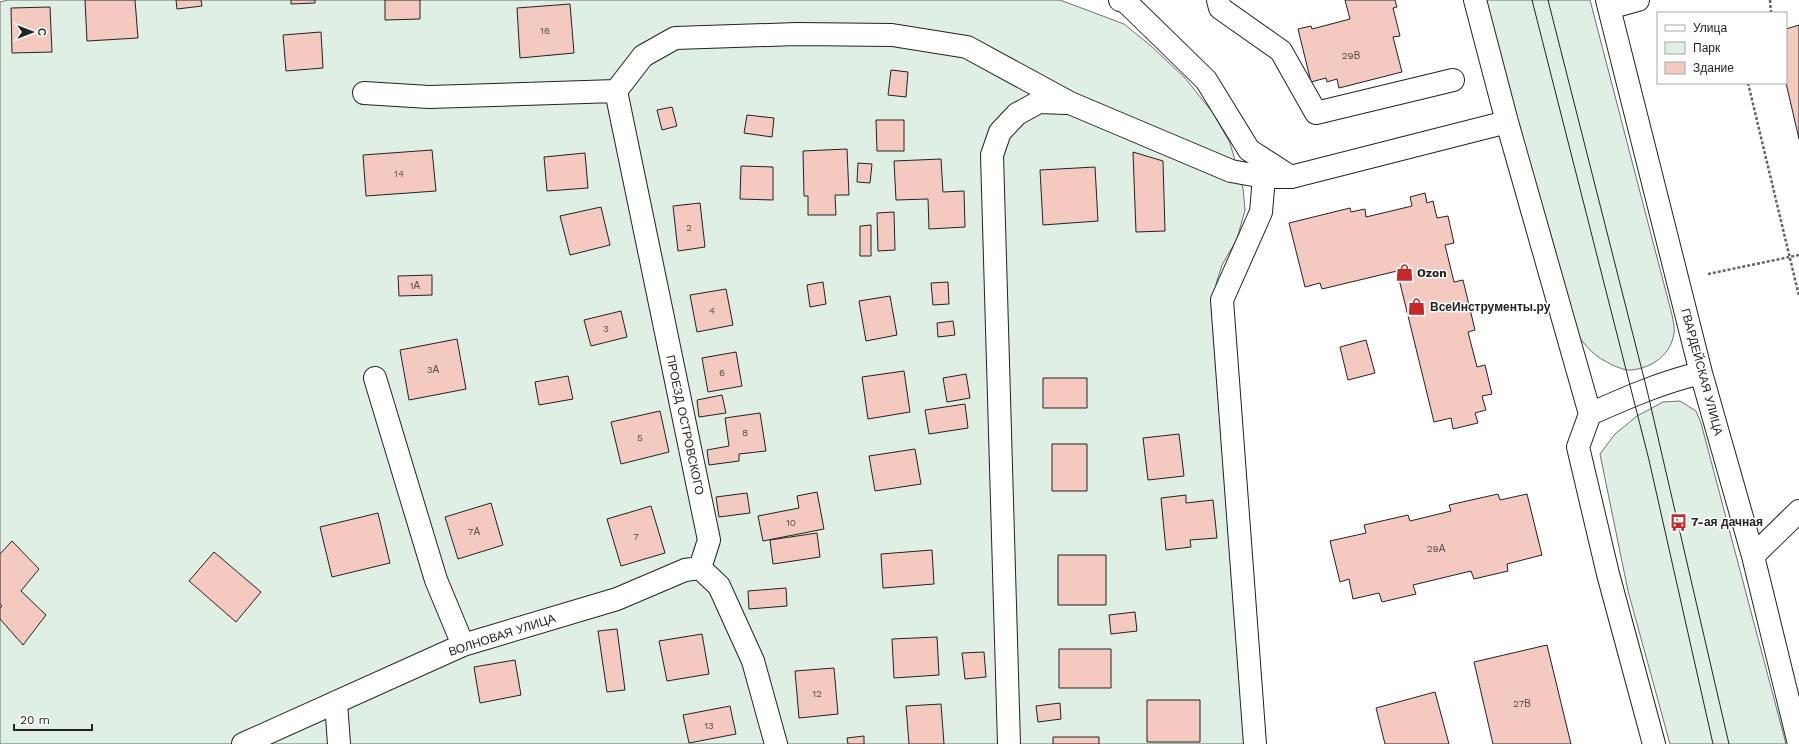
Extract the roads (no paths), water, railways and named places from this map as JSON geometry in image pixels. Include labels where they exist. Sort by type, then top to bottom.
[{"type":"street","points":[[1120,0],[1126,2],[1206,80],[1249,150],[1291,177]]},
{"type":"street","points":[[1218,0],[1220,8],[1281,51],[1316,113],[1453,80]]},
{"type":"street","points":[[1475,0],[1507,122],[1590,414],[1578,447],[1608,574],[1654,744]]},
{"type":"street","points":[[1608,4],[1638,0]]},
{"type":"street","name":"ГВАРДЕЙСКАЯ УЛИЦА","points":[[1608,4],[1701,373],[1753,556],[1799,744]]},
{"type":"street","points":[[364,92],[429,97],[616,91],[643,56],[675,38],[797,34],[892,35],[967,47],[1070,103],[1231,171],[1264,177],[1291,177],[1507,122]]},
{"type":"street","name":"ПРОЕЗД ОСТРОВСКОГО","points":[[616,91],[708,540],[700,568]]},
{"type":"street","points":[[1009,744],[992,155],[1000,132],[1017,114],[1039,102],[1070,103]]},
{"type":"street","points":[[1255,744],[1222,300],[1261,212],[1264,177]]},
{"type":"street","points":[[1590,414],[1647,390],[1701,373]]},
{"type":"street","points":[[375,378],[436,580],[463,645]]},
{"type":"street","points":[[1753,556],[1799,511]]},
{"type":"street","points":[[700,568],[719,586],[753,661],[776,744]]},
{"type":"street","name":"ВОЛНОВАЯ УЛИЦА","points":[[243,744],[463,645],[617,599],[685,570],[700,568]]},
{"type":"street","points":[[336,702],[339,744]]},
{"type":"tram line","points":[[1532,0],[1649,460],[1713,744]]},
{"type":"tram line","points":[[1548,0],[1647,390],[1729,744]]},
{"type":"place","name":"Ozon","points":[[1404,273]]},
{"type":"place","name":"ВсеИнструменты.ру","points":[[1417,307]]},
{"type":"place","name":"7-ая дачная","points":[[1678,522]]}]
